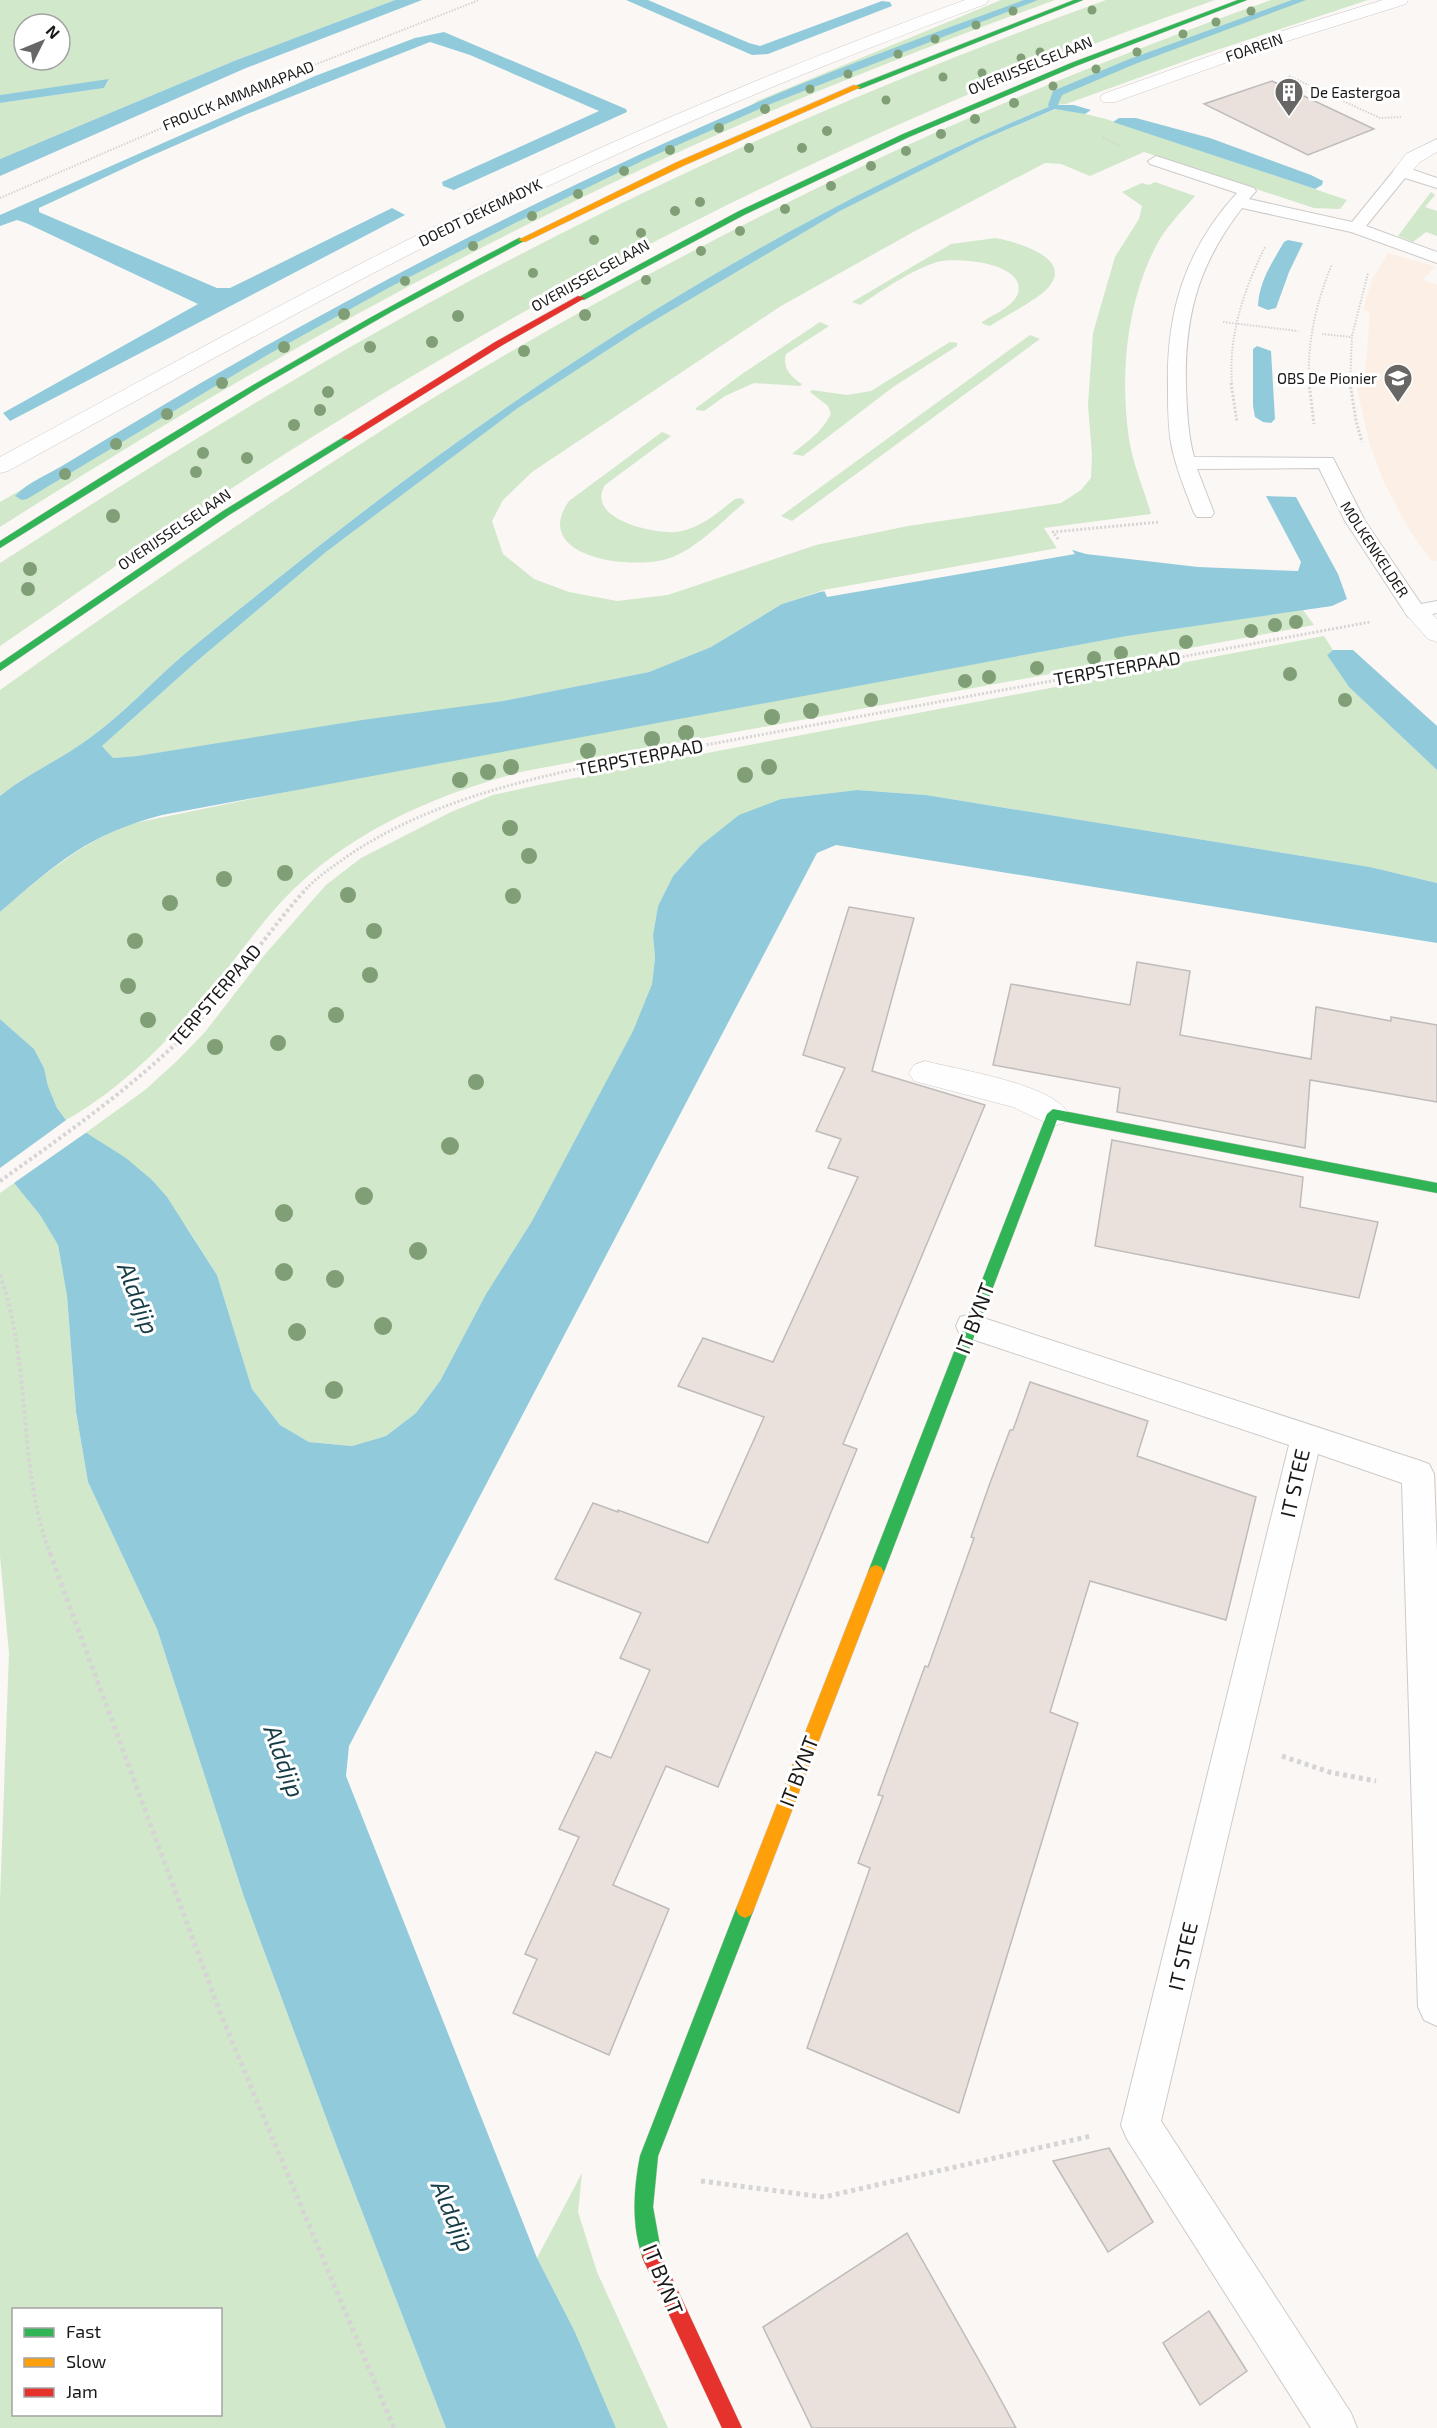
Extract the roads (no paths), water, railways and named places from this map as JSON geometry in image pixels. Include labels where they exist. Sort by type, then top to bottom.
[{"type":"main road","points":[[0,544],[155,446],[297,361],[512,244],[650,177],[765,125],[934,54],[1080,0]]},
{"type":"main road","name":"OVERIJSSELSELAAN","points":[[0,668],[266,488],[498,344],[625,273],[838,166],[967,108],[1162,29],[1244,0]]},
{"type":"main road","points":[[1053,1114],[1437,1188]]},
{"type":"main road","name":"IT BYNT","points":[[732,2428],[653,2259],[644,2223],[643,2189],[646,2174],[654,2145],[1053,1114]]},
{"type":"street","name":"DOEDT DEKEMADYK","points":[[0,466],[339,283],[590,159],[797,70],[980,0]]},
{"type":"street","name":"FOAREIN","points":[[1109,98],[1236,52],[1400,0]]},
{"type":"street","points":[[1402,171],[1413,158],[1437,145]]},
{"type":"street","name":"MOLKENKELDER","points":[[1426,610],[1437,634]]},
{"type":"street","points":[[925,1073],[1022,1097],[1053,1114]]},
{"type":"lane","points":[[1156,161],[1248,191],[1217,229],[1194,272],[1181,317],[1176,348],[1176,390],[1180,439],[1204,513]]},
{"type":"lane","points":[[1356,228],[1402,171],[1437,183]]},
{"type":"lane","points":[[1238,202],[1356,228],[1437,258]]},
{"type":"lane","name":"MOLKENKELDER","points":[[1186,463],[1326,462],[1336,487],[1356,524],[1426,610]]},
{"type":"lane","name":"IT STEE","points":[[971,1326],[1418,1474],[1437,2007]]},
{"type":"lane","name":"IT STEE","points":[[1306,1437],[1142,2125],[1336,2428]]},
{"type":"water","points":[[395,0],[422,0],[246,68],[0,176],[0,159],[234,61]]},
{"type":"water","points":[[626,0],[648,0],[760,46],[882,1],[890,2],[892,6],[768,54],[752,55]]},
{"type":"water","points":[[444,32],[626,109],[627,112],[454,190],[443,186],[442,182],[599,111],[470,55],[430,42],[247,114],[39,208],[39,212],[217,288],[230,288],[392,208],[405,215],[10,421],[3,413],[198,304],[26,223],[17,220],[0,226],[0,215],[315,76],[415,38]]},
{"type":"water","points":[[109,79],[104,88],[0,103],[0,95]]},
{"type":"water","points":[[1053,105],[1074,105],[1091,110],[1085,114],[1055,109],[980,141],[840,211],[640,329],[518,408],[326,552],[196,662],[102,746],[113,758],[137,756],[362,720],[503,701],[649,672],[711,647],[782,604],[820,592],[1069,549],[1086,554],[1198,567],[1298,571],[1301,562],[1266,496],[1296,497],[1338,574],[1347,599],[1332,606],[1127,636],[162,815],[113,831],[93,841],[56,865],[0,912],[0,796],[103,728],[198,643],[401,483],[578,359],[762,247],[954,148]]},
{"type":"water","points":[[1119,118],[1136,118],[1210,138],[1311,175],[1323,181],[1322,185],[1315,189],[1113,122]]},
{"type":"water","points":[[1288,240],[1303,243],[1289,272],[1276,308],[1268,310],[1258,306],[1261,288],[1271,265],[1284,242]]},
{"type":"water","points":[[1257,346],[1271,351],[1275,419],[1271,423],[1263,422],[1255,417],[1253,406],[1253,349]]},
{"type":"water","points":[[1333,650],[1353,650],[1437,726],[1437,770],[1349,687],[1327,655]]},
{"type":"water","name":"Alddjip","points":[[857,790],[926,795],[1370,867],[1437,883],[1437,943],[836,845],[817,853],[349,1746],[346,1776],[537,2258],[575,2332],[616,2428],[446,2428],[337,2147],[244,1897],[157,1629],[88,1482],[76,1412],[67,1296],[58,1245],[40,1215],[14,1183],[0,1175],[0,1019],[34,1049],[44,1068],[57,1108],[66,1120],[126,1158],[152,1180],[167,1197],[217,1275],[252,1389],[280,1425],[309,1442],[352,1446],[386,1436],[416,1413],[440,1381],[486,1294],[532,1221],[633,1031],[652,984],[655,958],[653,935],[658,906],[673,876],[700,846],[739,815],[781,799]]},
{"type":"waterway","points":[[22,496],[264,352],[513,219],[641,158],[770,101],[900,48],[1033,0]]},
{"type":"waterway","points":[[1053,105],[1057,93],[1131,62],[1301,0]]},
{"type":"place","name":"De Eastergoa","points":[[1289,118]]},
{"type":"place","name":"OBS De Pionier","points":[[1398,404]]}]
